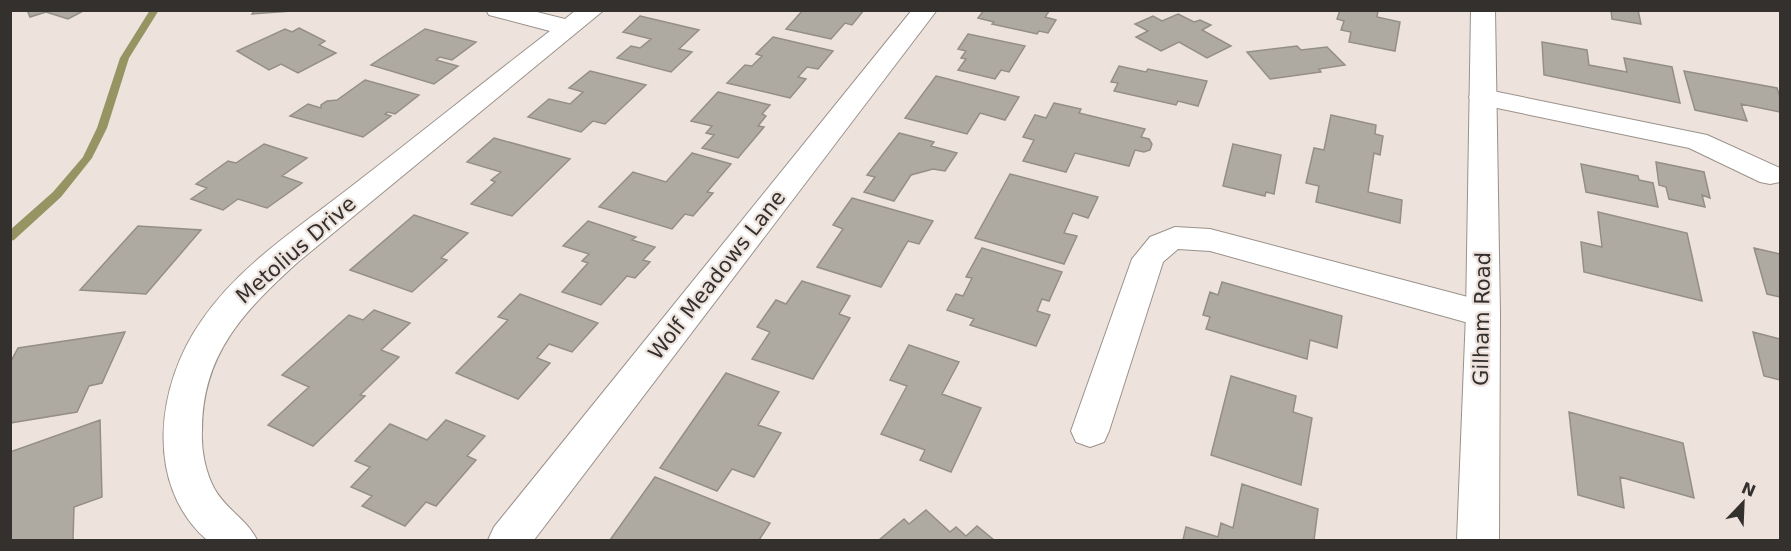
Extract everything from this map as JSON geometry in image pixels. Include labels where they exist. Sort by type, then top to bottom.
[{"type":"street","name":"Metolius Drive","points":[[498,10],[580,20]]},
{"type":"street","name":"Wolf Meadows Lane","points":[[509,540],[925,10]]},
{"type":"street","name":"Gilham Road","points":[[1478,540],[1483,314],[1483,10]]},
{"type":"street","name":"Metolius Drive","points":[[236,540],[225,533],[202,507],[187,474],[183,442],[181,410],[189,379],[212,331],[234,303],[283,257],[580,20]]},
{"type":"street","points":[[1483,97],[1696,141],[1718,149],[1770,175]]},
{"type":"street","points":[[1090,431],[1148,259],[1157,246],[1168,239],[1185,236],[1210,240],[1483,314]]},
{"type":"building","points":[[27,10],[85,10],[68,19],[46,12],[30,17]]},
{"type":"building","points":[[255,10],[306,10],[252,14]]},
{"type":"building","points":[[803,10],[864,10],[852,25],[845,23],[831,39],[786,29]]},
{"type":"building","points":[[984,10],[1050,10],[1045,17],[1056,20],[1048,33],[1039,31],[1037,34],[992,24],[994,22],[978,18]]},
{"type":"building","points":[[1340,10],[1376,10],[1378,11],[1377,17],[1400,22],[1395,51],[1349,42],[1351,32],[1341,30],[1344,21],[1337,19]]},
{"type":"building","points":[[1611,10],[1638,10],[1641,24],[1612,19]]},
{"type":"building","points":[[1178,14],[1194,22],[1200,20],[1211,25],[1202,30],[1231,46],[1207,58],[1179,42],[1161,51],[1136,37],[1148,31],[1135,24],[1153,16],[1162,21]]},
{"type":"building","points":[[640,16],[699,30],[679,49],[692,52],[671,72],[617,58],[631,46],[640,48],[651,39],[623,32]]},
{"type":"building","points":[[299,28],[325,41],[319,45],[336,53],[298,73],[281,64],[269,70],[237,51],[285,29],[292,32]]},
{"type":"building","points":[[425,29],[476,42],[452,60],[440,57],[436,60],[458,66],[434,84],[371,65]]},
{"type":"building","points":[[968,34],[1025,46],[1009,72],[1001,70],[995,79],[958,70],[966,59],[961,58],[966,51],[958,49]]},
{"type":"building","points":[[773,37],[833,51],[818,69],[807,67],[798,77],[806,79],[790,98],[727,83],[745,65],[752,66],[762,56],[756,54]]},
{"type":"building","points":[[1542,42],[1587,50],[1589,65],[1627,72],[1624,58],[1672,67],[1680,103],[1544,75]]},
{"type":"building","points":[[1297,46],[1301,50],[1327,47],[1345,65],[1319,69],[1321,72],[1270,79],[1247,52]]},
{"type":"building","points":[[1119,66],[1146,72],[1148,69],[1207,81],[1198,106],[1178,101],[1176,105],[1114,91],[1118,83],[1111,82]]},
{"type":"building","points":[[590,71],[646,85],[605,124],[593,121],[581,132],[528,117],[549,99],[570,104],[583,92],[569,88]]},
{"type":"building","points":[[1684,71],[1777,88],[1780,97],[1780,112],[1741,104],[1747,121],[1695,110]]},
{"type":"building","points":[[936,76],[1019,97],[1005,120],[980,113],[967,134],[905,118]]},
{"type":"building","points":[[365,80],[419,95],[395,114],[388,112],[385,114],[391,116],[363,137],[290,116],[308,104],[321,108],[321,105],[327,101],[337,100]]},
{"type":"building","points":[[718,92],[770,105],[762,114],[766,116],[758,126],[764,127],[738,158],[702,148],[714,135],[706,133],[712,126],[691,121]]},
{"type":"building","points":[[1054,103],[1081,109],[1079,113],[1145,129],[1141,137],[1149,139],[1152,144],[1150,150],[1144,152],[1135,150],[1129,166],[1075,153],[1066,172],[1023,161],[1034,140],[1023,137],[1035,115],[1046,118]]},
{"type":"building","points":[[1331,115],[1376,125],[1375,134],[1383,136],[1380,155],[1374,153],[1368,192],[1402,200],[1400,223],[1316,202],[1319,186],[1306,183],[1314,148],[1324,150]]},
{"type":"building","points":[[899,133],[934,142],[931,146],[957,153],[945,171],[933,169],[911,175],[894,201],[864,192],[875,177],[867,175]]},
{"type":"building","points":[[494,138],[570,159],[512,216],[471,204],[495,182],[491,180],[501,172],[467,162]]},
{"type":"building","points":[[264,144],[307,158],[282,176],[302,183],[267,208],[238,199],[223,210],[191,199],[207,188],[196,184],[228,161],[236,163]]},
{"type":"building","points":[[1233,144],[1281,155],[1274,194],[1266,192],[1265,196],[1223,186]]},
{"type":"building","points":[[692,153],[731,164],[707,192],[713,193],[693,216],[685,214],[672,229],[599,207],[633,172],[666,182]]},
{"type":"building","points":[[1656,162],[1704,172],[1710,198],[1702,195],[1705,207],[1669,199],[1666,187],[1659,185]]},
{"type":"building","points":[[1581,164],[1638,176],[1639,180],[1653,183],[1658,207],[1586,192]]},
{"type":"building","points":[[1010,174],[1098,197],[1088,218],[1073,213],[1064,233],[1077,236],[1064,264],[975,238]]},
{"type":"building","points":[[852,198],[933,221],[919,244],[908,241],[881,287],[817,267],[843,229],[833,225]]},
{"type":"building","points":[[1598,212],[1687,233],[1702,301],[1584,272],[1581,242],[1602,247]]},
{"type":"building","points":[[414,215],[468,233],[441,258],[447,260],[412,292],[350,270]]},
{"type":"building","points":[[588,221],[636,237],[632,240],[655,247],[643,260],[650,262],[635,278],[627,276],[601,305],[562,292],[588,263],[582,261],[589,254],[563,246]]},
{"type":"building","points":[[138,226],[201,230],[146,294],[80,290]]},
{"type":"building","points":[[982,248],[1062,272],[1049,301],[1042,299],[1037,311],[1050,315],[1036,346],[970,325],[974,319],[947,310],[956,294],[963,296],[972,278],[966,277]]},
{"type":"building","points":[[1754,248],[1780,254],[1780,297],[1767,294]]},
{"type":"building","points":[[802,281],[850,296],[839,314],[850,318],[813,379],[752,359],[770,332],[757,327],[776,300],[786,304]]},
{"type":"building","points":[[1222,282],[1342,316],[1337,348],[1310,340],[1307,359],[1206,329],[1210,317],[1203,315],[1210,292],[1218,295]]},
{"type":"building","points":[[520,294],[598,323],[572,352],[549,344],[537,358],[550,363],[518,399],[456,373],[508,320],[498,317]]},
{"type":"building","points":[[374,310],[410,323],[381,350],[399,357],[360,395],[365,396],[313,446],[268,425],[309,387],[282,375],[349,315],[363,320]]},
{"type":"building","points":[[125,332],[102,383],[89,386],[77,412],[10,423],[10,363],[18,348]]},
{"type":"building","points":[[1753,332],[1780,339],[1780,380],[1764,376]]},
{"type":"building","points":[[909,345],[959,362],[942,394],[981,408],[951,472],[920,460],[925,450],[881,434],[907,386],[890,380]]},
{"type":"building","points":[[726,373],[779,392],[758,425],[781,433],[754,477],[732,469],[717,491],[660,468]]},
{"type":"building","points":[[1231,376],[1296,396],[1293,412],[1312,418],[1301,485],[1211,455]]},
{"type":"building","points":[[1569,412],[1683,443],[1694,498],[1620,477],[1624,508],[1578,495]]},
{"type":"building","points":[[100,420],[102,497],[74,507],[73,540],[10,540],[10,452]]},
{"type":"building","points":[[446,420],[485,436],[467,456],[476,460],[436,506],[426,502],[405,526],[362,506],[372,496],[351,487],[370,467],[355,461],[390,424],[427,440]]},
{"type":"building","points":[[655,477],[770,523],[759,540],[610,540]]},
{"type":"building","points":[[1242,484],[1318,509],[1314,540],[1183,540],[1186,527],[1218,537],[1221,523],[1233,528]]},
{"type":"building","points":[[926,510],[950,532],[956,527],[966,536],[977,526],[994,540],[879,540],[904,519],[909,524]]},
{"type":"waterway","points":[[10,237],[57,194],[87,158],[102,128],[121,66],[155,10]]}]
